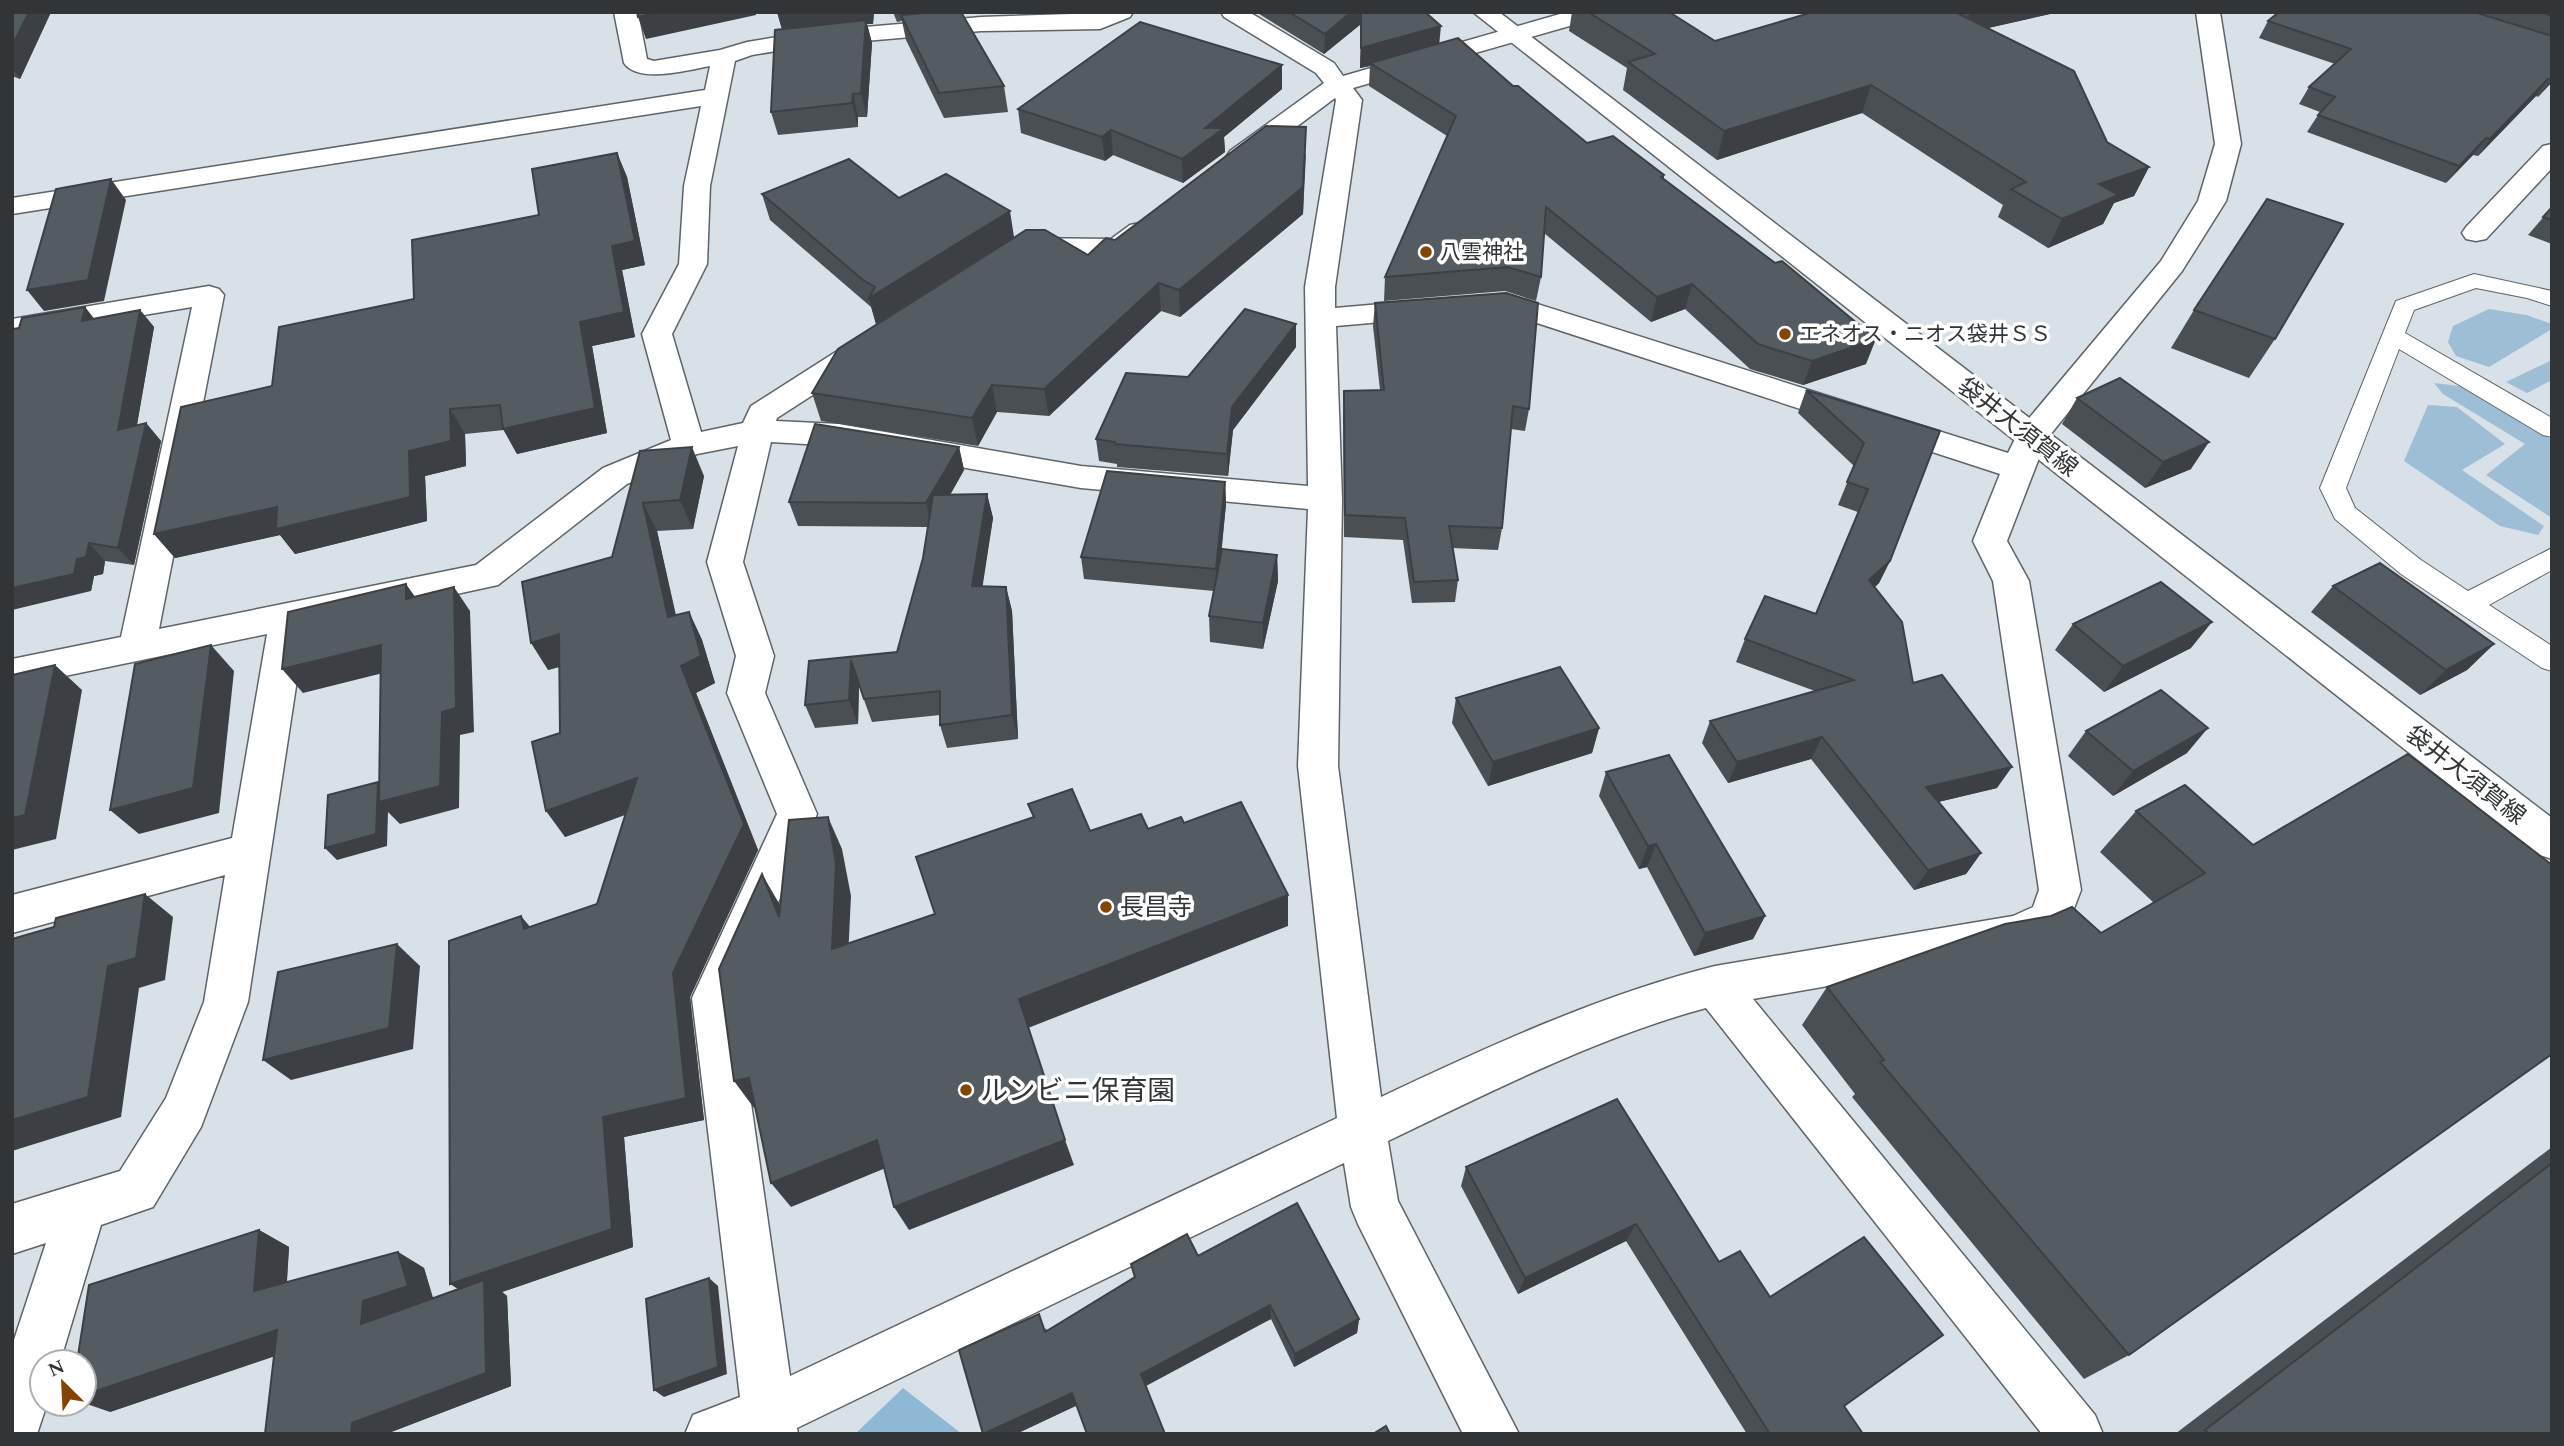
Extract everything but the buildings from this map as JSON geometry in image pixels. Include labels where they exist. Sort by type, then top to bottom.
[{"type":"street","points":[[626,12],[636,63],[653,68],[724,57],[747,49],[807,39],[981,24],[1100,22],[1122,12]]},
{"type":"street","points":[[1232,12],[1325,68],[1349,100],[1320,287],[1325,499],[1318,766],[1362,1130],[1374,1207],[1492,1434]]},
{"type":"street","name":"袋井大須賀線","points":[[1484,12],[2025,452],[2552,842]]},
{"type":"street","points":[[1216,175],[1337,85],[1593,12]]},
{"type":"street","points":[[712,1434],[770,1424],[1493,1067],[1669,998],[1715,986],[2017,934],[2050,919],[2060,890],[2011,581],[1990,541],[2025,452],[2172,265],[2212,201],[2228,144],[2208,12]]},
{"type":"street","points":[[690,445],[657,334],[693,264],[697,186],[724,57]]},
{"type":"street","points":[[12,235],[19,205],[716,96]]},
{"type":"street","points":[[2476,233],[2552,152]]},
{"type":"street","points":[[1001,261],[1024,246],[1117,248],[1161,216]]},
{"type":"street","points":[[12,328],[209,295],[137,647]]},
{"type":"street","points":[[1321,318],[1505,303],[2025,452]]},
{"type":"street","points":[[770,1424],[714,998],[797,814],[746,693],[755,656],[725,562],[762,413],[898,326]]},
{"type":"street","points":[[12,673],[486,576],[615,476],[690,445],[757,431],[839,435],[1081,477],[1325,499]]},
{"type":"street","points":[[12,1229],[136,1190],[184,1111],[226,1002],[288,616]]},
{"type":"street","points":[[12,914],[250,851]]},
{"type":"street","points":[[1715,986],[2076,1434]]},
{"type":"street","points":[[12,1430],[82,1207]]},
{"type":"lane","points":[[2552,299],[2532,292],[2474,281],[2404,306],[2333,488],[2344,513],[2410,567],[2552,660]]},
{"type":"lane","points":[[2392,335],[2552,429]]},
{"type":"lane","points":[[2468,604],[2552,558]]},
{"type":"shaded area","points":[[2489,309],[2526,315],[2552,324],[2552,329],[2489,367],[2456,356],[2448,342],[2453,326]]},
{"type":"shaded area","points":[[2552,360],[2552,380],[2527,393],[2506,382]]},
{"type":"shaded area","points":[[2434,383],[2468,387],[2552,440],[2552,518],[2486,475],[2525,444],[2443,394]]},
{"type":"shaded area","points":[[2428,405],[2457,407],[2505,444],[2462,470],[2544,526],[2538,535],[2500,526],[2404,461]]},
{"type":"shaded area","points":[[903,1388],[962,1434],[855,1434]]},
{"type":"place","name":"八雲神社","points":[[1426,252]]},
{"type":"place","name":"エネオス・ニオス袋井ＳＳ","points":[[1785,334]]},
{"type":"place","name":"長昌寺","points":[[1106,907]]},
{"type":"place","name":"ルンビニ保育園","points":[[966,1090]]}]
